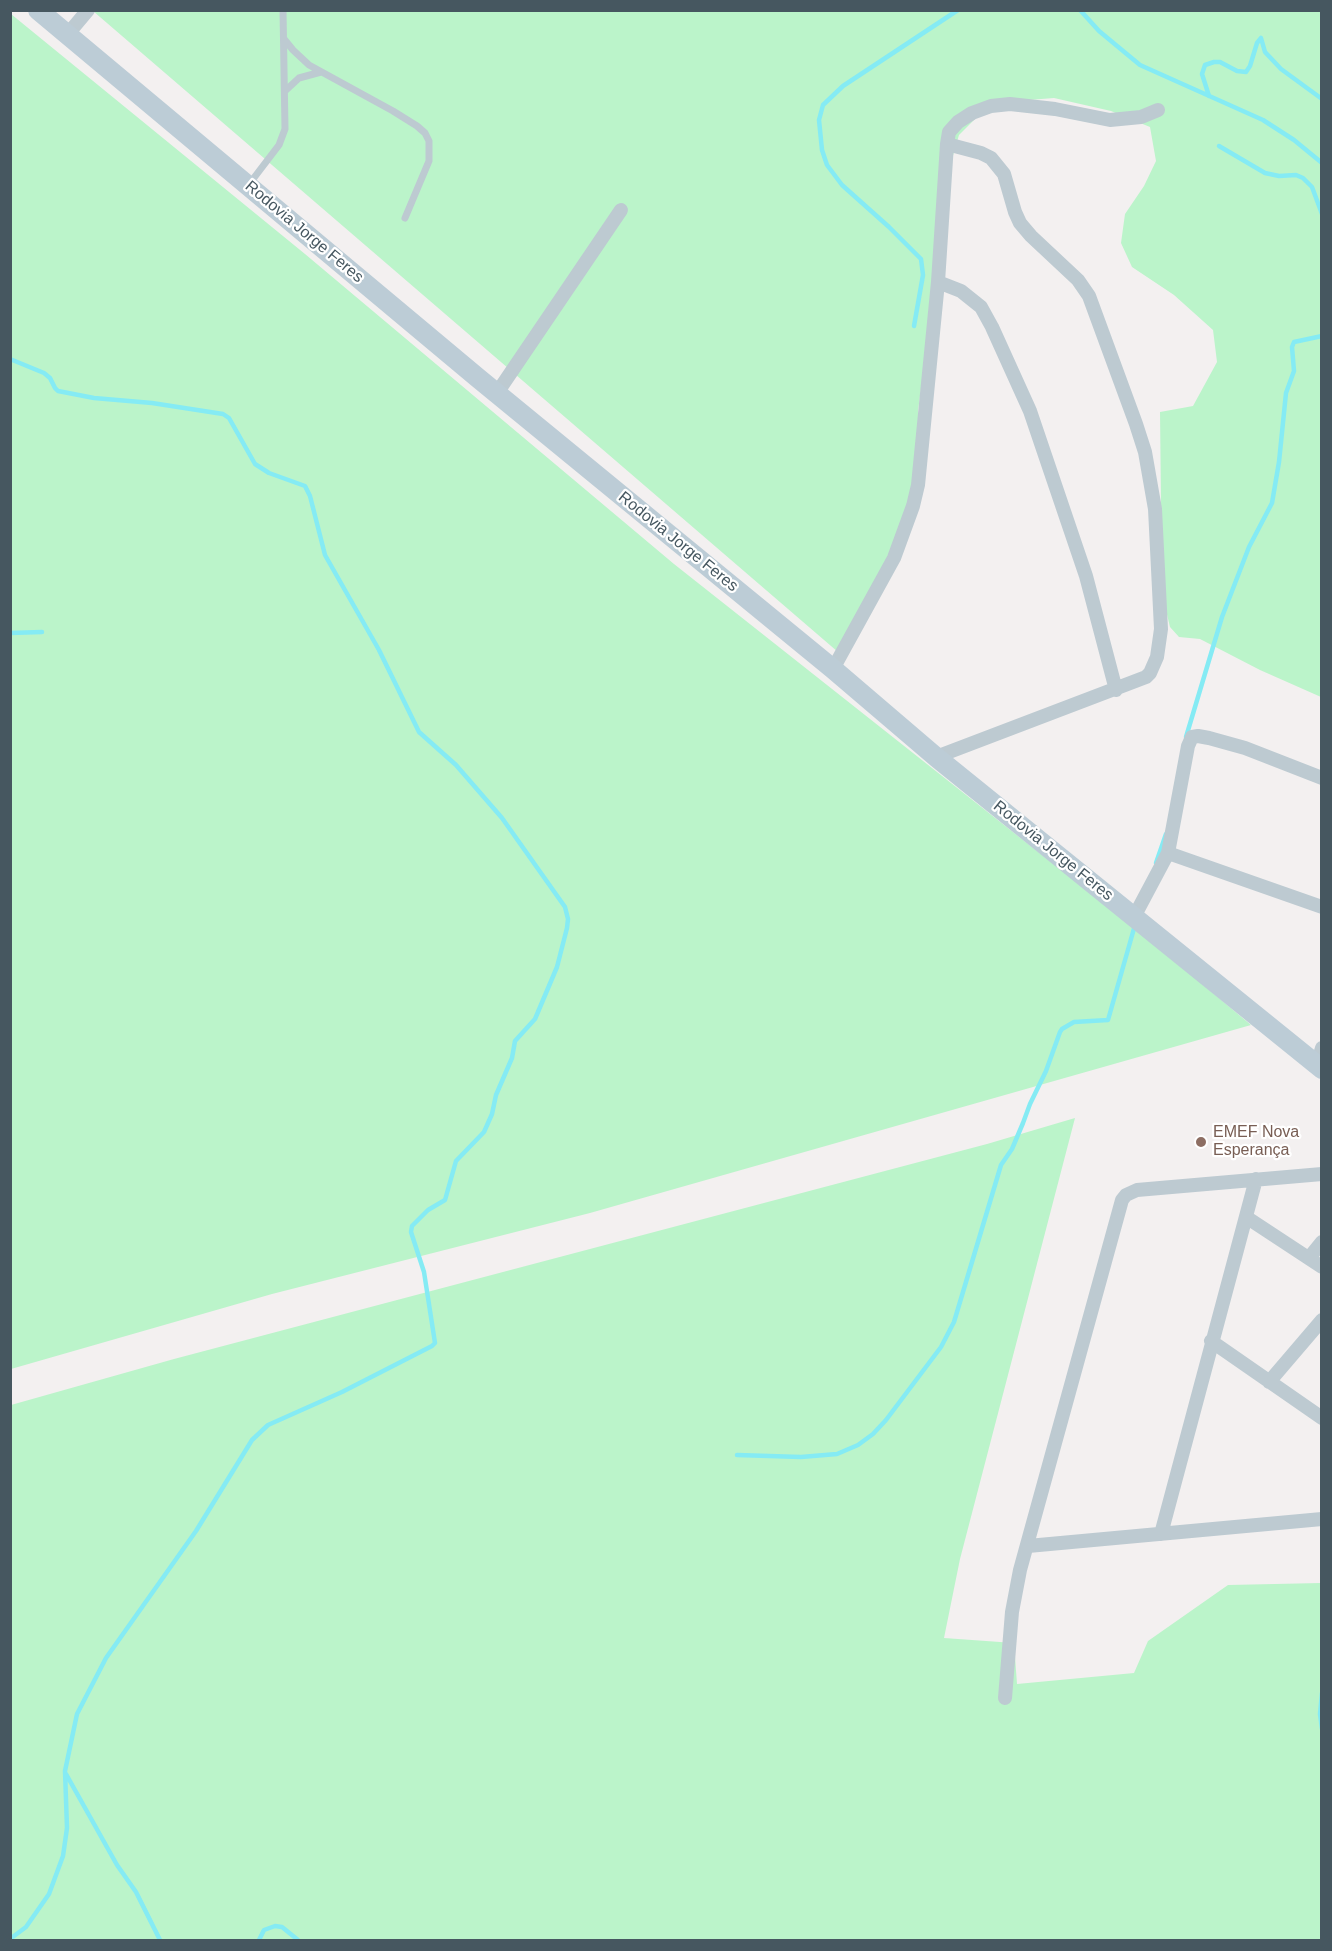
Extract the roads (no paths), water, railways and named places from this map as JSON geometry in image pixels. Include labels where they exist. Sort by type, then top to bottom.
[{"type":"main road","name":"Rodovia Jorge Feres","points":[[38,10],[936,757],[1134,917],[1320,1061]]},
{"type":"street","points":[[67,35],[88,10]]},
{"type":"street","points":[[833,669],[894,558],[913,506],[918,485],[938,282],[949,132],[972,113],[991,106],[1010,104],[1029,105],[1110,120],[1141,117],[1158,110]]},
{"type":"street","points":[[936,757],[1146,677],[1157,657],[1161,629],[1155,509],[1145,452],[1085,288],[1020,223],[1004,174],[992,158],[947,144]]},
{"type":"street","points":[[497,393],[621,210]]},
{"type":"street","points":[[938,282],[961,291],[981,307],[1030,411],[1086,576],[1116,690]]},
{"type":"street","points":[[1134,917],[1168,853],[1188,746],[1192,737],[1209,738],[1245,748],[1322,778]]},
{"type":"street","points":[[1168,853],[1322,907]]},
{"type":"street","points":[[1005,1698],[1012,1612],[1020,1570],[1122,1200],[1126,1195],[1137,1190],[1322,1174]]},
{"type":"street","points":[[1161,1534],[1256,1179]]},
{"type":"street","points":[[1246,1217],[1322,1267]]},
{"type":"street","points":[[1309,1258],[1322,1242]]},
{"type":"street","points":[[1269,1382],[1322,1320]]},
{"type":"street","points":[[1211,1341],[1322,1419]]},
{"type":"street","points":[[1028,1546],[1322,1519]]},
{"type":"lane","points":[[248,185],[279,145],[283,136],[286,116],[283,10]]},
{"type":"lane","points":[[284,39],[299,57],[321,72],[393,111],[425,133],[429,141],[429,161],[405,218]]},
{"type":"lane","points":[[285,91],[299,78],[321,72]]},
{"type":"waterway","points":[[914,326],[923,275],[921,259],[842,185],[827,165],[822,150],[819,120],[823,105],[843,86],[958,10]]},
{"type":"waterway","points":[[1080,10],[1099,31],[1140,65],[1263,120],[1294,140],[1322,163]]},
{"type":"waterway","points":[[1209,96],[1202,74],[1205,65],[1220,62],[1237,71],[1246,72],[1261,38],[1265,52],[1281,69],[1322,99]]},
{"type":"waterway","points":[[1219,146],[1265,173],[1279,176],[1296,175],[1303,178],[1312,187],[1322,214]]},
{"type":"waterway","points":[[1186,737],[1222,617],[1249,547],[1272,503],[1286,393],[1294,371],[1292,347],[1294,342],[1322,336]]},
{"type":"waterway","points":[[10,359],[44,373],[58,391],[94,398],[152,403],[223,414],[229,418],[255,464],[269,473],[305,486],[310,496],[325,555],[379,650],[419,732],[456,765],[502,818],[565,907],[568,919],[557,967],[535,1019],[515,1041],[512,1058],[496,1095],[492,1114],[484,1132],[456,1161],[445,1200],[428,1210],[412,1226],[411,1232],[424,1272],[435,1343],[342,1392],[268,1425],[252,1440],[196,1531],[106,1658],[77,1714],[65,1771],[67,1828],[63,1856],[49,1894],[26,1927],[10,1939]]},
{"type":"waterway","points":[[10,633],[42,632]]},
{"type":"waterway","points":[[1156,863],[1166,834]]},
{"type":"waterway","points":[[737,1455],[801,1457],[837,1454],[858,1445],[886,1420],[941,1347],[954,1322],[1001,1165],[1012,1149],[1046,1071],[1060,1032],[1074,1022],[1108,1020],[1135,925]]},
{"type":"waterway","points":[[1322,1693],[1320,1714],[1322,1729]]},
{"type":"waterway","points":[[66,1774],[117,1865],[136,1892],[160,1940]]},
{"type":"waterway","points":[[259,1940],[264,1930],[275,1926],[282,1927],[298,1940]]},
{"type":"place","name":"EMEF Nova Esperança","points":[[1201,1142]]}]
